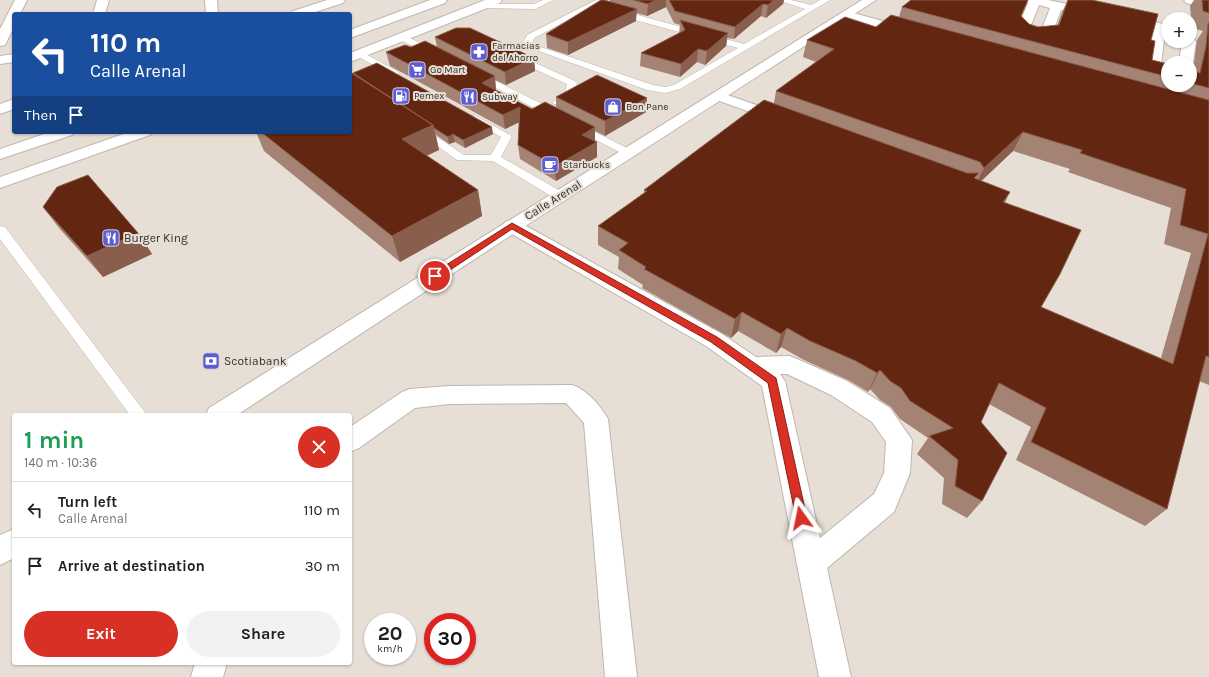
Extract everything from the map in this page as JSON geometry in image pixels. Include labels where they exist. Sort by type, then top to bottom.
[{"type":"main road","points":[[15,12],[21,0]]},
{"type":"main road","points":[[100,12],[103,0]]},
{"type":"main road","points":[[211,0],[212,12]]},
{"type":"main road","points":[[303,12],[339,0]]},
{"type":"main road","points":[[352,33],[441,0]]},
{"type":"main road","points":[[355,56],[404,38],[496,0]]},
{"type":"main road","name":"Calle Arenal","points":[[221,413],[512,226],[870,0]]},
{"type":"main road","points":[[1057,5],[1044,38],[1038,40],[1025,37],[1021,34],[1033,0],[1057,5],[1111,17],[1161,28]]},
{"type":"main road","points":[[1190,0],[1209,4]]},
{"type":"main road","points":[[846,15],[922,36]]},
{"type":"main road","points":[[0,42],[12,18]]},
{"type":"main road","points":[[1161,37],[1154,67],[1161,71]]},
{"type":"main road","points":[[0,60],[12,58]]},
{"type":"main road","points":[[719,96],[793,123]]},
{"type":"main road","points":[[0,108],[12,105]]},
{"type":"main road","points":[[0,138],[13,134]]},
{"type":"main road","points":[[0,154],[60,134]]},
{"type":"main road","points":[[0,183],[138,134]]},
{"type":"main road","points":[[512,226],[714,340],[773,381],[835,677]]},
{"type":"main road","points":[[752,366],[789,365],[839,388],[881,415],[899,440],[897,473],[884,503],[811,563]]},
{"type":"main road","points":[[352,440],[410,399],[449,396],[572,394],[596,419],[621,677]]},
{"type":"main road","points":[[0,551],[12,543]]},
{"type":"main road","points":[[206,677],[210,665]]},
{"type":"lane","points":[[482,6],[535,7],[549,0]]},
{"type":"lane","points":[[602,0],[530,36],[527,45],[651,88],[665,90],[677,87],[826,0]]},
{"type":"lane","points":[[781,0],[813,8]]},
{"type":"lane","points":[[592,5],[746,47]]},
{"type":"lane","points":[[404,38],[442,57]]},
{"type":"lane","points":[[422,47],[434,42]]},
{"type":"lane","points":[[508,54],[572,84],[570,95],[545,109]]},
{"type":"lane","points":[[355,56],[400,77]]},
{"type":"lane","points":[[469,71],[629,153]]},
{"type":"lane","points":[[467,114],[507,136],[495,158]]},
{"type":"lane","points":[[409,123],[462,158],[495,158],[560,196]]},
{"type":"lane","points":[[0,230],[137,413]]},
{"type":"building","points":[[601,0],[637,9],[568,42],[546,34]]},
{"type":"building","points":[[633,0],[656,0],[648,4]]},
{"type":"building","points":[[669,0],[774,0],[768,5],[763,4],[735,27],[675,11]]},
{"type":"building","points":[[911,0],[1028,0],[1021,16],[1029,24],[1038,27],[1059,25],[1068,0],[1092,0],[1158,14],[1151,40],[1155,41],[1152,60],[1161,62],[1161,75],[902,7]]},
{"type":"building","points":[[1202,0],[1209,0],[1209,13],[1203,11]]},
{"type":"building","points":[[891,15],[1161,87],[1161,92],[1179,92],[1209,100],[1209,357],[1206,356],[1167,509],[1031,442],[1046,408],[999,383],[981,422],[1007,453],[982,501],[955,486],[958,460],[929,436],[953,428],[910,401],[901,388],[890,381],[880,370],[877,373],[856,361],[810,341],[787,328],[781,334],[742,312],[735,319],[644,269],[646,267],[619,250],[628,243],[598,226],[647,191],[644,190],[764,100],[967,173],[979,173],[974,178],[1010,192],[1003,202],[1081,230],[1060,274],[1041,307],[1173,364],[1208,234],[1180,225],[1186,189],[1080,153],[1082,150],[1023,132],[984,168],[980,162],[776,91],[834,49],[807,40],[845,17],[876,27]]},
{"type":"building","points":[[680,20],[728,33],[707,51],[698,49],[681,64],[641,53],[685,30]]},
{"type":"building","points":[[1209,23],[1209,88],[1197,85],[1197,72],[1200,73]]},
{"type":"building","points":[[456,28],[470,28],[534,58],[505,72],[435,37]]},
{"type":"building","points":[[425,41],[495,76],[482,83],[532,109],[545,102],[595,127],[582,135],[597,142],[555,166],[518,145],[520,107],[503,115],[386,52],[405,45],[411,47]]},
{"type":"building","points":[[377,63],[492,127],[463,140],[453,134],[448,137],[434,128],[433,125],[353,73]]},
{"type":"building","points":[[352,73],[433,125],[402,139],[478,190],[392,236],[264,134],[352,134]]},
{"type":"building","points":[[597,75],[647,98],[605,121],[556,97]]},
{"type":"building","points":[[88,175],[138,233],[87,256],[43,207],[57,187]]},
{"type":"place","name":"Farmacias del Ahorro","points":[[479,52]]},
{"type":"place","name":"Go Mart","points":[[417,70]]},
{"type":"place","name":"Pemex","points":[[401,96]]},
{"type":"place","name":"Subway","points":[[469,97]]},
{"type":"place","name":"Bon Pane","points":[[613,107]]},
{"type":"place","name":"Starbucks","points":[[550,165]]},
{"type":"place","name":"Burger King","points":[[111,238]]},
{"type":"place","name":"Scotiabank","points":[[211,361]]},
{"type":"route","points":[[435,276],[512,226],[714,340],[773,381],[801,518]]}]
